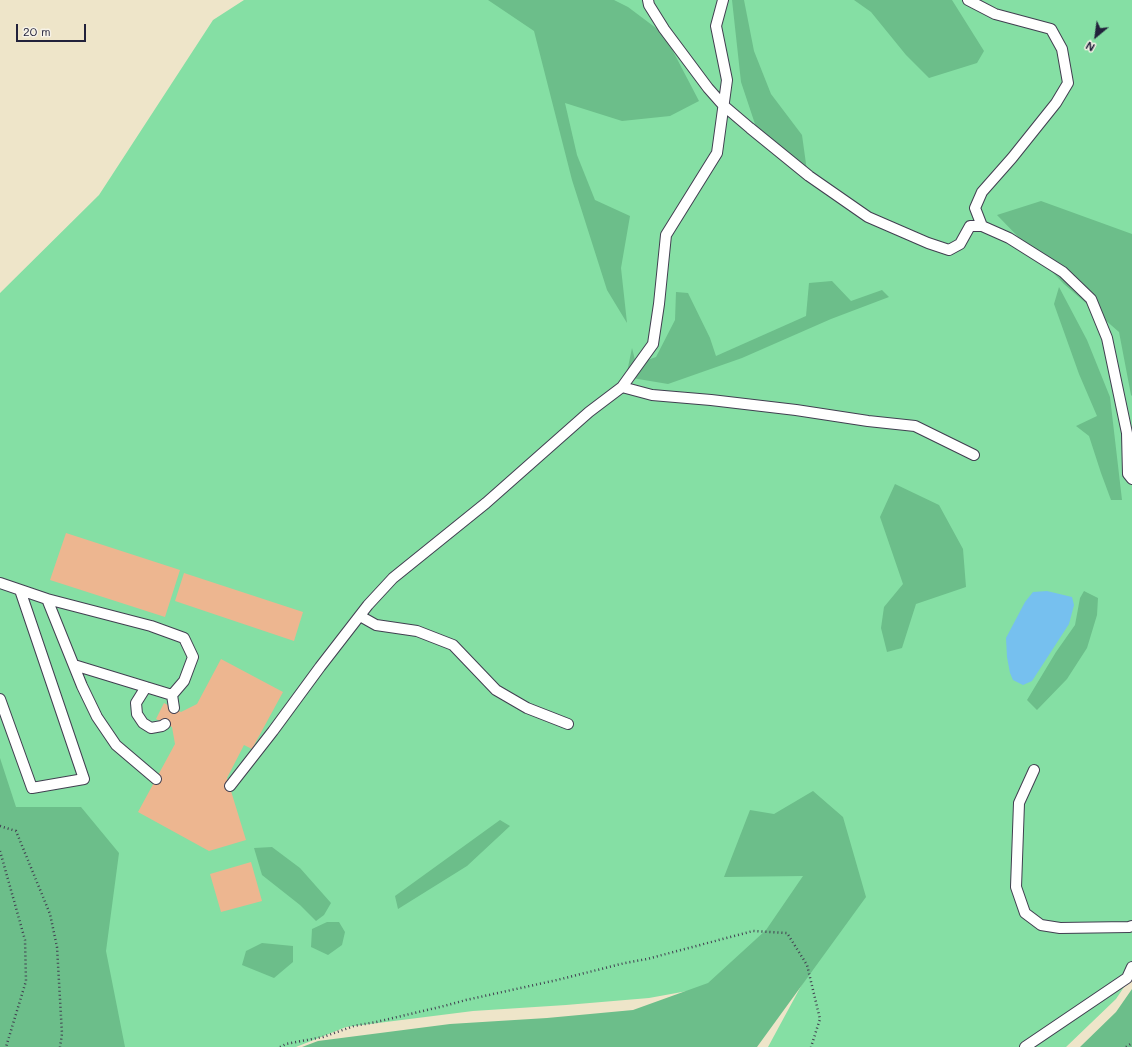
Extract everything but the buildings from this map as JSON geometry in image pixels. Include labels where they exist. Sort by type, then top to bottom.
[{"type":"lane","points":[[648,0],[649,5],[664,29],[708,88],[723,105],[809,176],[868,218],[928,243],[949,250],[960,244],[970,226],[982,226],[1008,238],[1063,272],[1092,299],[1107,338],[1127,433],[1128,474],[1132,479]]},
{"type":"lane","points":[[230,786],[368,605],[393,578],[486,503],[589,412],[622,386],[653,344],[659,304],[666,235],[717,153],[727,80],[716,26],[723,0]]},
{"type":"lane","points":[[968,0],[995,14],[1051,29],[1062,49],[1068,83],[1056,103],[1027,140],[982,192],[975,208],[982,226]]},
{"type":"lane","points":[[622,386],[652,395],[796,410],[868,421],[915,426],[974,456]]},
{"type":"lane","points":[[0,583],[47,599],[151,626],[184,638],[193,657],[184,681],[172,695],[174,708]]},
{"type":"lane","points":[[0,699],[32,788],[84,779],[20,590]]},
{"type":"lane","points":[[47,599],[82,686],[98,718],[116,744],[156,779]]},
{"type":"lane","points":[[360,616],[376,625],[417,631],[453,645],[496,690],[527,708],[568,724]]},
{"type":"lane","points":[[74,665],[172,695]]},
{"type":"lane","points":[[146,687],[136,703],[137,714],[143,723],[151,728],[165,724]]},
{"type":"lane","points":[[1034,770],[1019,804],[1016,887],[1025,913],[1041,925],[1060,928],[1132,926]]},
{"type":"lane","points":[[1024,1047],[1127,978],[1132,967]]},
{"type":"path","points":[[0,826],[16,831],[50,914],[57,947],[62,1034],[60,1047]]},
{"type":"path","points":[[0,851],[26,940],[26,981],[6,1047]]},
{"type":"path","points":[[280,1047],[286,1044],[323,1037],[354,1026],[647,959],[753,931],[787,933],[807,965],[820,1019],[811,1047]]},
{"type":"path","points":[[1126,1047],[1132,1043]]},
{"type":"green space","points":[[244,0],[1132,0],[1132,975],[1116,999],[1066,1047],[768,1047],[852,892],[810,881],[726,984],[649,998],[473,1011],[346,1027],[296,1047],[100,1047],[0,822],[0,293],[99,195],[213,20]]},
{"type":"green space","points":[[488,0],[614,0],[628,7],[664,34],[699,101],[670,116],[622,121],[565,103],[577,155],[595,200],[630,216],[621,268],[627,323],[607,290],[572,180],[534,31]]},
{"type":"green space","points":[[732,0],[744,0],[754,51],[771,94],[802,135],[807,171],[756,127],[741,82]]},
{"type":"green space","points":[[854,0],[952,0],[984,51],[977,63],[929,78],[906,55],[871,12]]},
{"type":"green space","points":[[1041,201],[1132,234],[1132,396],[1119,332],[1064,284],[997,215]]},
{"type":"green space","points":[[832,281],[851,301],[882,290],[889,297],[831,319],[742,358],[668,384],[626,377],[632,348],[636,364],[656,357],[675,320],[676,292],[688,293],[710,338],[716,356],[806,316],[809,283]]},
{"type":"green space","points":[[1059,287],[1087,340],[1110,397],[1122,500],[1111,500],[1089,436],[1076,426],[1097,416],[1079,374],[1054,304]]},
{"type":"green space","points":[[895,484],[939,505],[963,549],[966,587],[916,604],[902,648],[887,652],[881,628],[884,607],[903,584],[880,517]]},
{"type":"green space","points":[[1084,591],[1098,598],[1097,615],[1087,648],[1067,679],[1037,710],[1027,700],[1056,652],[1075,625],[1080,598]]},
{"type":"green space","points":[[0,758],[16,807],[81,807],[119,853],[106,951],[125,1047],[0,1047]]},
{"type":"green space","points":[[813,791],[843,817],[866,897],[757,1047],[302,1047],[318,1041],[450,1024],[547,1018],[633,1010],[708,983],[766,930],[803,876],[724,877],[750,810],[774,814]]},
{"type":"green space","points":[[500,820],[510,826],[467,866],[398,909],[395,896]]},
{"type":"green space","points":[[272,847],[300,868],[331,903],[324,915],[316,921],[300,905],[262,875],[254,848]]},
{"type":"green space","points":[[327,922],[339,922],[345,932],[342,945],[328,955],[311,947],[312,929]]},
{"type":"green space","points":[[262,943],[293,946],[293,962],[274,978],[242,965],[246,951]]},
{"type":"green space","points":[[1132,989],[1132,1047],[1080,1047],[1116,1012]]},
{"type":"water","points":[[1047,591],[1072,597],[1074,605],[1069,624],[1032,681],[1023,685],[1013,680],[1010,673],[1006,638],[1025,602],[1033,592]]}]
